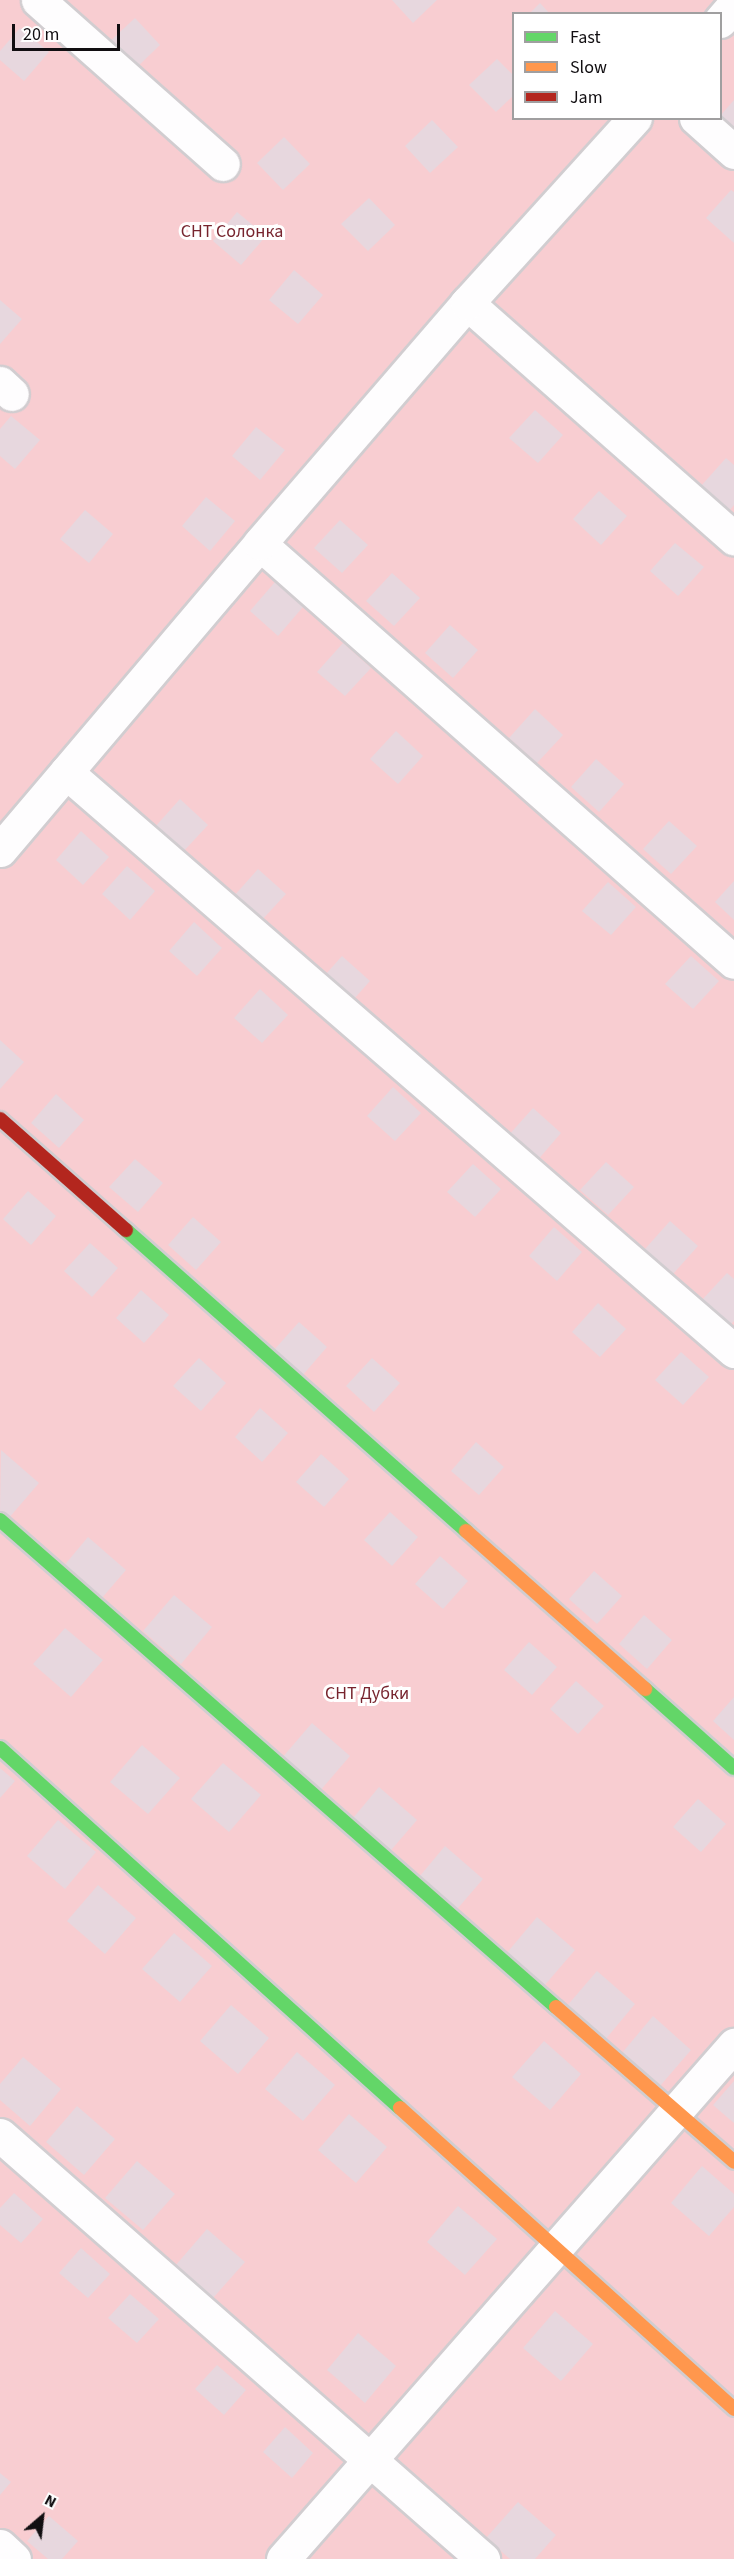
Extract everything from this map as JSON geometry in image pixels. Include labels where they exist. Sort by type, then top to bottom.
[{"type":"street","points":[[38,0],[223,164]]},
{"type":"street","points":[[722,19],[734,5]]},
{"type":"street","points":[[0,850],[467,303],[633,120]]},
{"type":"street","points":[[698,120],[734,152]]},
{"type":"street","points":[[467,303],[734,538]]},
{"type":"street","points":[[268,551],[734,962]]},
{"type":"street","points":[[66,771],[734,1351]]},
{"type":"street","points":[[0,1119],[734,1768]]},
{"type":"street","points":[[0,1520],[734,2162]]},
{"type":"street","points":[[0,1748],[734,2409]]},
{"type":"street","points":[[283,2559],[734,2045]]},
{"type":"street","points":[[0,2135],[483,2559]]},
{"type":"street","points":[[0,2546],[14,2559]]},
{"type":"green space","name":"СНТ Дубки","points":[[0,0],[734,0],[734,2559],[0,2559]]},
{"type":"building","points":[[392,0],[437,0],[413,23]]},
{"type":"building","points":[[540,3],[548,12],[531,12]]},
{"type":"building","points":[[135,18],[160,45],[133,71],[107,44]]},
{"type":"building","points":[[20,28],[49,52],[24,81],[0,60],[0,51]]},
{"type":"building","points":[[497,59],[512,74],[512,97],[496,112],[469,85]]},
{"type":"building","points":[[734,100],[734,128],[722,118],[722,114]]},
{"type":"building","points":[[432,120],[458,147],[430,173],[405,146]]},
{"type":"building","points":[[284,137],[310,164],[283,190],[257,163]]},
{"type":"building","points":[[731,190],[734,192],[734,243],[706,218]]},
{"type":"building","points":[[369,198],[395,225],[368,251],[341,224]]},
{"type":"building","points":[[237,212],[266,236],[241,265],[213,241]]},
{"type":"building","points":[[294,270],[323,295],[298,324],[269,300]]},
{"type":"building","points":[[0,300],[22,319],[0,344]]},
{"type":"building","points":[[535,410],[563,435],[538,463],[509,438]]},
{"type":"building","points":[[11,416],[40,440],[15,469],[0,456],[0,429]]},
{"type":"building","points":[[256,427],[285,450],[260,480],[232,456]]},
{"type":"building","points":[[726,458],[734,465],[734,505],[729,511],[701,486]]},
{"type":"building","points":[[599,491],[627,516],[601,545],[573,519]]},
{"type":"building","points":[[206,497],[235,521],[210,551],[182,526]]},
{"type":"building","points":[[85,510],[113,534],[89,563],[60,539]]},
{"type":"building","points":[[340,520],[368,545],[342,573],[314,548]]},
{"type":"building","points":[[675,543],[704,567],[678,596],[650,571]]},
{"type":"building","points":[[392,573],[420,598],[394,626],[366,601]]},
{"type":"building","points":[[275,582],[303,607],[278,636],[250,611]]},
{"type":"building","points":[[450,625],[478,650],[453,678],[425,653]]},
{"type":"building","points":[[343,643],[371,668],[345,696],[317,672]]},
{"type":"building","points":[[535,709],[563,735],[537,763],[509,738]]},
{"type":"building","points":[[396,731],[423,756],[398,784],[370,759]]},
{"type":"building","points":[[596,759],[624,784],[599,812],[571,787]]},
{"type":"building","points":[[180,799],[208,825],[182,853],[154,828]]},
{"type":"building","points":[[669,821],[697,846],[671,874],[643,849]]},
{"type":"building","points":[[81,831],[109,857],[83,885],[56,860]]},
{"type":"building","points":[[127,866],[155,891],[130,920],[102,894]]},
{"type":"building","points":[[258,869],[286,894],[260,922],[233,897]]},
{"type":"building","points":[[734,881],[734,920],[715,902]]},
{"type":"building","points":[[608,882],[636,907],[611,935],[582,911]]},
{"type":"building","points":[[194,922],[222,948],[197,976],[169,951]]},
{"type":"building","points":[[342,956],[370,981],[345,1009],[317,984]]},
{"type":"building","points":[[691,956],[719,981],[693,1009],[665,984]]},
{"type":"building","points":[[260,989],[288,1015],[262,1043],[234,1018]]},
{"type":"building","points":[[0,1040],[24,1062],[0,1089]]},
{"type":"building","points":[[393,1087],[421,1113],[395,1141],[367,1116]]},
{"type":"building","points":[[56,1094],[84,1120],[59,1148],[31,1123]]},
{"type":"building","points":[[533,1108],[561,1133],[536,1162],[508,1136]]},
{"type":"building","points":[[135,1159],[163,1183],[138,1212],[109,1187]]},
{"type":"building","points":[[606,1162],[634,1187],[608,1215],[580,1190]]},
{"type":"building","points":[[473,1164],[501,1189],[475,1217],[447,1192]]},
{"type":"building","points":[[28,1191],[56,1216],[31,1245],[3,1219]]},
{"type":"building","points":[[193,1217],[221,1242],[196,1270],[168,1245]]},
{"type":"building","points":[[670,1221],[698,1246],[673,1274],[645,1249]]},
{"type":"building","points":[[554,1227],[582,1252],[557,1281],[529,1256]]},
{"type":"building","points":[[90,1243],[118,1268],[92,1297],[64,1271]]},
{"type":"building","points":[[727,1273],[734,1279],[734,1321],[729,1326],[701,1301]]},
{"type":"building","points":[[141,1290],[169,1315],[144,1343],[116,1318]]},
{"type":"building","points":[[598,1303],[626,1329],[600,1357],[572,1332]]},
{"type":"building","points":[[299,1322],[327,1347],[302,1376],[274,1350]]},
{"type":"building","points":[[681,1352],[709,1377],[683,1405],[655,1380]]},
{"type":"building","points":[[199,1358],[226,1383],[201,1411],[173,1386]]},
{"type":"building","points":[[372,1358],[400,1383],[374,1412],[346,1386]]},
{"type":"building","points":[[260,1408],[288,1433],[262,1462],[235,1437]]},
{"type":"building","points":[[476,1442],[504,1467],[479,1495],[451,1471]]},
{"type":"building","points":[[1,1450],[39,1483],[8,1519],[0,1512]]},
{"type":"building","points":[[321,1454],[349,1479],[324,1507],[296,1482]]},
{"type":"building","points":[[390,1512],[418,1537],[392,1566],[364,1540]]},
{"type":"building","points":[[88,1537],[126,1570],[95,1606],[57,1574]]},
{"type":"building","points":[[440,1556],[468,1581],[443,1609],[415,1584]]},
{"type":"building","points":[[594,1571],[622,1596],[597,1624],[569,1599]]},
{"type":"building","points":[[174,1595],[212,1627],[181,1664],[143,1631]]},
{"type":"building","points":[[644,1615],[672,1640],[647,1669],[619,1644]]},
{"type":"building","points":[[65,1628],[103,1660],[71,1697],[33,1664]]},
{"type":"building","points":[[529,1642],[557,1667],[532,1695],[504,1670]]},
{"type":"building","points":[[576,1681],[604,1706],[578,1734],[550,1709]]},
{"type":"building","points":[[734,1697],[734,1740],[713,1721]]},
{"type":"building","points":[[312,1723],[350,1756],[319,1792],[281,1759]]},
{"type":"building","points":[[142,1745],[180,1778],[148,1814],[110,1782]]},
{"type":"building","points":[[223,1763],[261,1795],[229,1832],[191,1799]]},
{"type":"building","points":[[0,1768],[15,1781],[0,1798]]},
{"type":"building","points":[[379,1787],[417,1820],[386,1856],[348,1824]]},
{"type":"building","points":[[698,1799],[726,1824],[701,1852],[673,1827]]},
{"type":"building","points":[[58,1820],[96,1852],[65,1889],[27,1856]]},
{"type":"building","points":[[445,1846],[483,1879],[452,1915],[414,1883]]},
{"type":"building","points":[[98,1885],[136,1918],[105,1954],[67,1921]]},
{"type":"building","points":[[537,1917],[575,1950],[544,1986],[506,1954]]},
{"type":"building","points":[[174,1933],[212,1966],[180,2002],[142,1969]]},
{"type":"building","points":[[597,1971],[635,2004],[604,2041],[566,2007]]},
{"type":"building","points":[[231,2005],[269,2038],[238,2074],[200,2041]]},
{"type":"building","points":[[653,2016],[691,2050],[660,2086],[622,2053]]},
{"type":"building","points":[[544,2041],[581,2074],[550,2110],[512,2077]]},
{"type":"building","points":[[297,2052],[335,2085],[303,2121],[265,2089]]},
{"type":"building","points":[[23,2057],[61,2089],[30,2126],[0,2100],[0,2084]]},
{"type":"building","points":[[734,2081],[734,2123],[713,2105]]},
{"type":"building","points":[[77,2106],[115,2139],[84,2175],[46,2142]]},
{"type":"building","points":[[349,2114],[387,2147],[356,2183],[318,2150]]},
{"type":"building","points":[[137,2161],[175,2194],[143,2230],[105,2198]]},
{"type":"building","points":[[702,2166],[734,2194],[734,2207],[709,2236],[671,2203]]},
{"type":"building","points":[[14,2193],[43,2219],[21,2243],[0,2225],[0,2208]]},
{"type":"building","points":[[458,2206],[497,2239],[465,2275],[427,2242]]},
{"type":"building","points":[[207,2229],[245,2262],[213,2298],[175,2266]]},
{"type":"building","points":[[81,2248],[110,2274],[88,2298],[59,2273]]},
{"type":"building","points":[[130,2294],[159,2319],[137,2343],[108,2318]]},
{"type":"building","points":[[555,2311],[593,2344],[561,2381],[523,2348]]},
{"type":"building","points":[[358,2333],[396,2366],[365,2403],[327,2370]]},
{"type":"building","points":[[217,2365],[246,2390],[224,2415],[195,2389]]},
{"type":"building","points":[[285,2427],[313,2453],[292,2478],[263,2452]]},
{"type":"building","points":[[0,2473],[11,2482],[0,2495]]},
{"type":"building","points":[[518,2502],[556,2535],[535,2559],[510,2559],[486,2538]]},
{"type":"building","points":[[49,2516],[78,2541],[62,2559],[48,2559],[27,2541]]},
{"type":"traffic: fast","points":[[126,1230],[466,1531]]},
{"type":"traffic: fast","points":[[0,1520],[556,2007]]},
{"type":"traffic: fast","points":[[645,1689],[734,1768]]},
{"type":"traffic: fast","points":[[0,1748],[400,2108]]},
{"type":"traffic: slow","points":[[466,1531],[645,1689]]},
{"type":"traffic: slow","points":[[556,2007],[734,2162]]},
{"type":"traffic: slow","points":[[400,2108],[734,2409]]},
{"type":"traffic: jam","points":[[0,1119],[126,1230]]},
{"type":"park label","name":"СНТ Солонка","points":[[232,232]]}]
